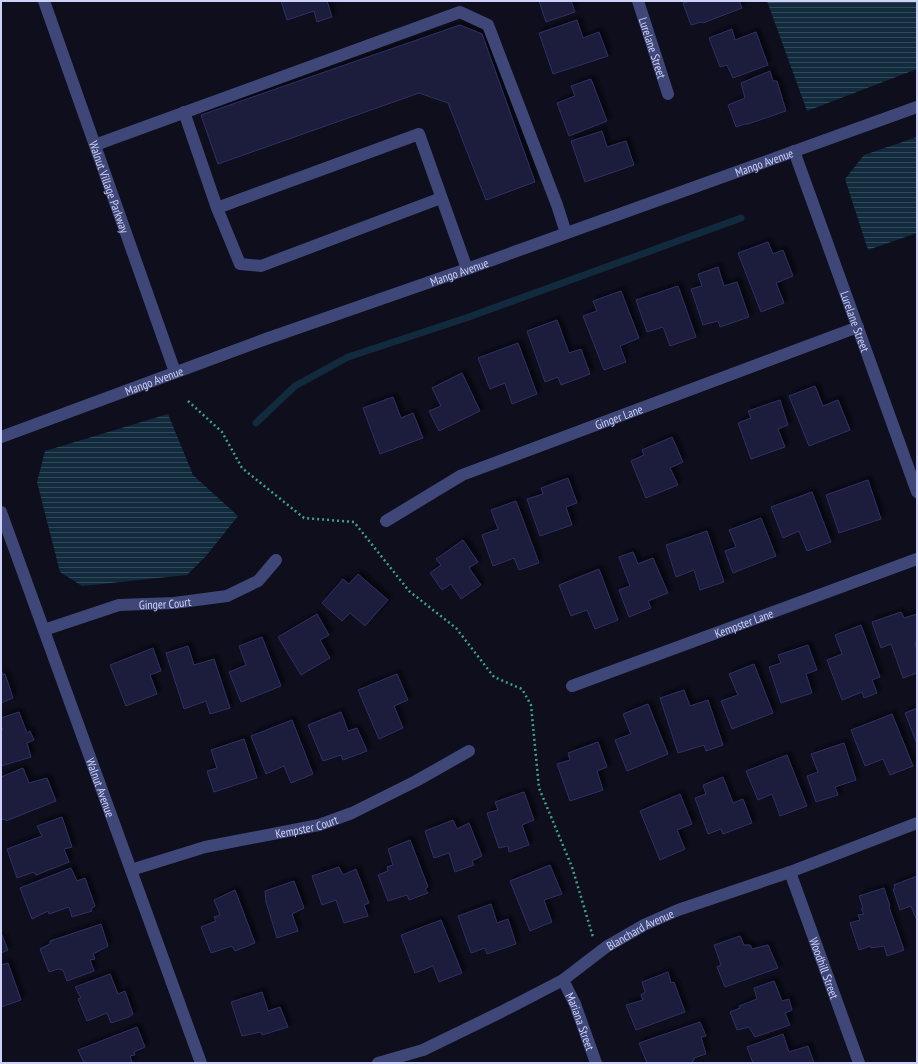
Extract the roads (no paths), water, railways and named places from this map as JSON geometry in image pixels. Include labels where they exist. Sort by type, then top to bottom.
[{"type":"street","name":"Walnut Village Parkway","points":[[44,1],[175,372]]},
{"type":"street","name":"Lurelane Street","points":[[638,1],[668,94]]},
{"type":"street","points":[[95,145],[460,12],[488,25],[557,205],[566,233]]},
{"type":"street","name":"Mango Avenue","points":[[1,437],[262,340],[466,269],[917,107]]},
{"type":"street","points":[[184,112],[217,208],[240,264],[260,266],[441,198]]},
{"type":"street","points":[[217,208],[419,134],[466,269]]},
{"type":"street","name":"Lurelane Street","points":[[794,151],[917,492]]},
{"type":"street","name":"Ginger Lane","points":[[386,521],[462,475],[858,326]]},
{"type":"street","name":"Walnut Avenue","points":[[1,512],[201,1063]]},
{"type":"street","name":"Kempster Lane","points":[[572,686],[917,559]]},
{"type":"street","name":"Ginger Court","points":[[44,630],[120,605],[174,603],[227,596],[258,581],[276,560]]},
{"type":"street","name":"Kempster Court","points":[[131,870],[205,847],[326,823],[352,813],[404,787],[469,750]]},
{"type":"street","name":"Blanchard Avenue","points":[[378,1063],[423,1050],[563,980],[598,952],[644,925],[678,910],[790,872],[917,823]]},
{"type":"street","name":"Woodhill Street","points":[[790,872],[859,1063]]},
{"type":"street","name":"Mariana Street","points":[[563,980],[575,1004],[596,1063]]},
{"type":"water","points":[[767,1],[917,1],[917,69],[807,111]]},
{"type":"water","points":[[917,137],[917,233],[868,250],[845,179],[864,155]]},
{"type":"water","points":[[168,414],[193,475],[238,516],[206,556],[187,575],[82,586],[60,572],[37,482],[45,451]]},
{"type":"waterway","points":[[256,423],[295,386],[348,357],[466,318],[741,218]]}]
